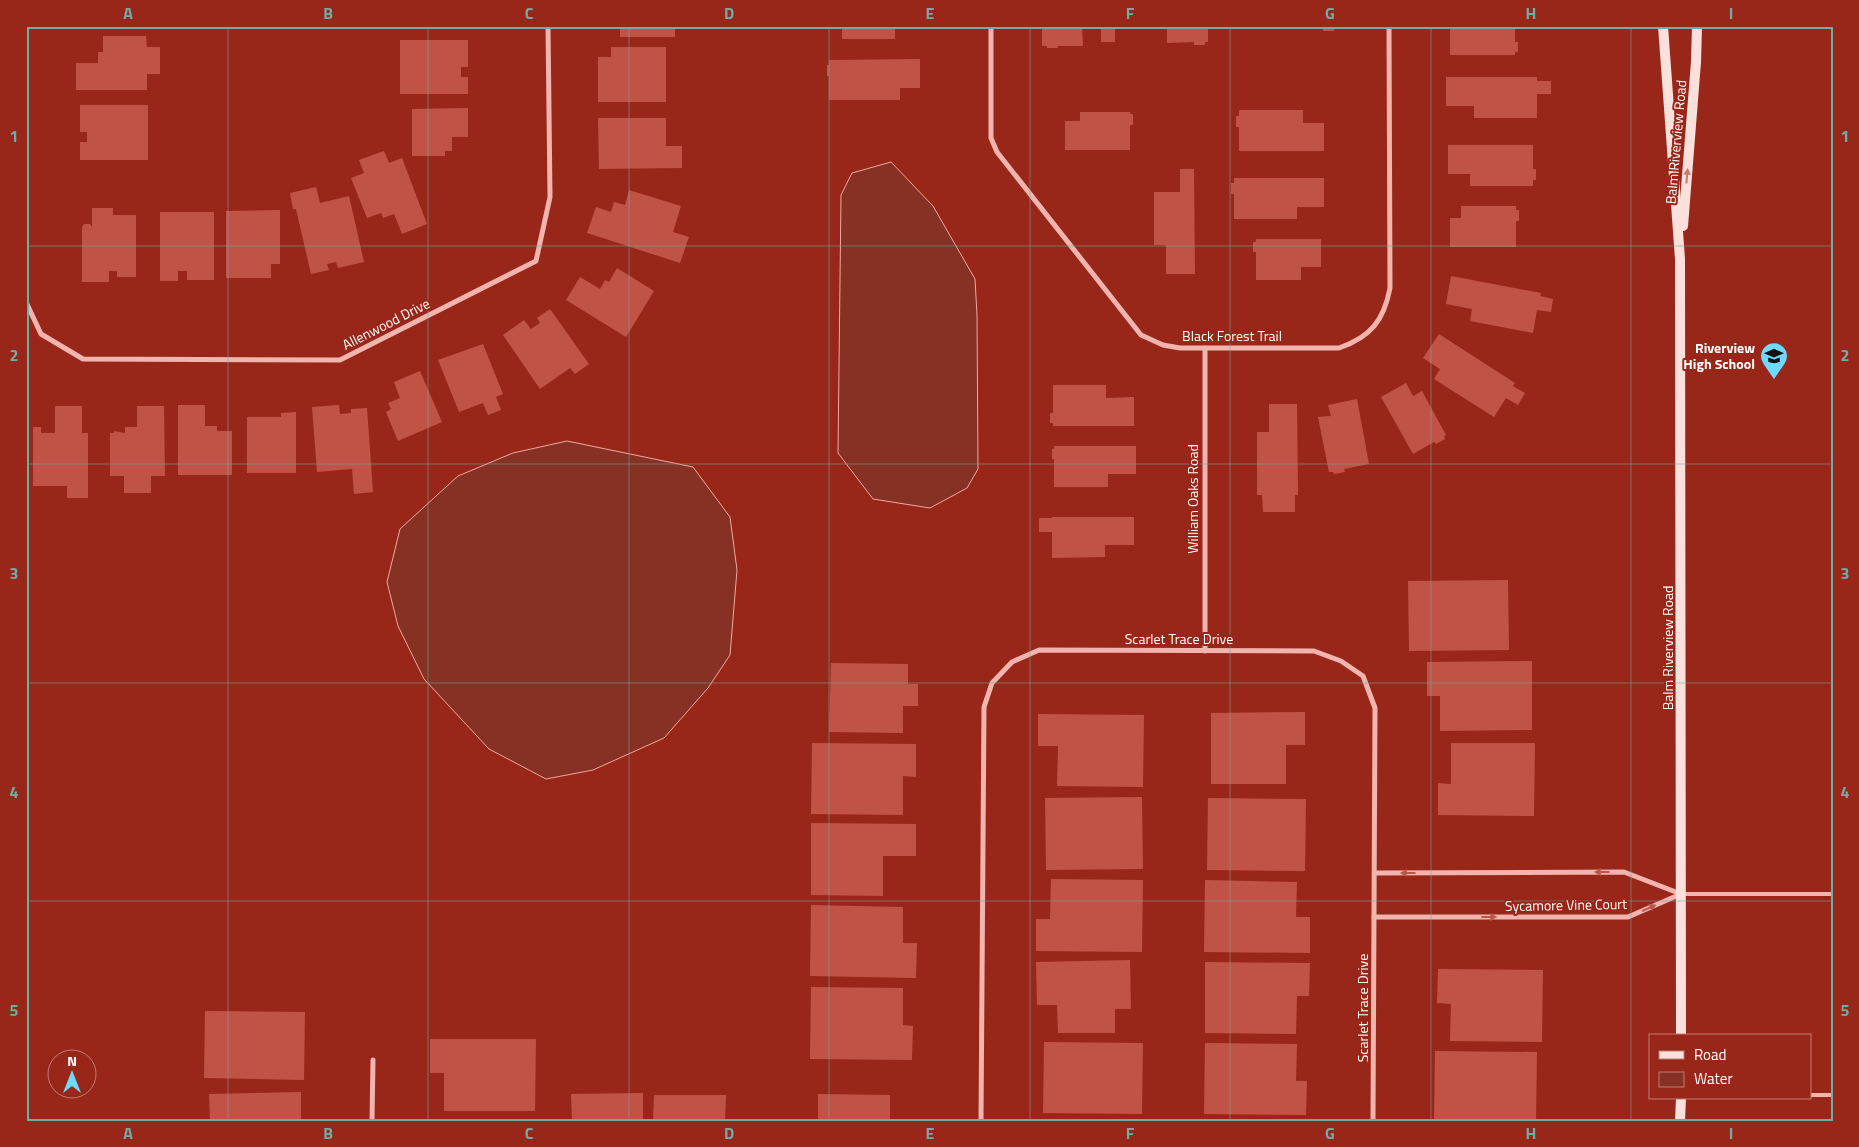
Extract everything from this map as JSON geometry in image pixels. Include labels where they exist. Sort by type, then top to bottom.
[{"type":"main road","name":"Balm Riverview Road","points":[[1663,26],[1680,259],[1681,1034]]},
{"type":"main road","name":"Balm Riverview Road","points":[[1680,259],[1696,62],[1696,26]]},
{"type":"main road","points":[[1680,1121],[1681,1100]]},
{"type":"street","name":"Allenwood Drive","points":[[26,302],[41,334],[83,359],[340,360],[536,261],[550,197],[548,26]]},
{"type":"street","name":"Black Forest Trail","points":[[991,26],[991,138],[997,152],[1141,336],[1163,345],[1180,348],[1339,348],[1355,342],[1379,320],[1386,306],[1390,288],[1390,26]]},
{"type":"street","name":"William Oaks Road","points":[[1205,348],[1205,651]]},
{"type":"street","name":"Scarlet Trace Drive","points":[[981,1121],[984,707],[992,683],[1012,662],[1039,650],[1314,651],[1341,660],[1363,676],[1374,708],[1373,1121]]},
{"type":"street","points":[[1374,874],[1624,872],[1682,894]]},
{"type":"street","name":"Sycamore Vine Court","points":[[1374,917],[1628,917],[1682,894]]},
{"type":"street","points":[[372,1060],[372,1121]]},
{"type":"lane","points":[[1682,894],[1833,894]]},
{"type":"lane","points":[[1812,1095],[1833,1095]]},
{"type":"water","points":[[891,162],[933,206],[975,279],[978,469],[967,488],[930,508],[873,499],[838,453],[841,195],[852,173]]},
{"type":"water","points":[[567,441],[693,467],[730,517],[737,570],[730,655],[708,688],[664,738],[593,770],[546,779],[489,749],[424,679],[398,626],[387,582],[400,529],[458,476],[513,453]]},
{"type":"building","points":[[620,26],[675,26],[675,37],[620,37]]},
{"type":"building","points":[[842,26],[895,26],[895,39],[842,39]]},
{"type":"building","points":[[1042,26],[1082,26],[1083,46],[1047,48],[1047,46],[1042,46]]},
{"type":"building","points":[[1098,26],[1139,26],[1139,28],[1115,28],[1115,42],[1101,42],[1101,28],[1098,28]]},
{"type":"building","points":[[1167,26],[1208,26],[1208,42],[1205,42],[1205,45],[1194,45],[1194,42],[1167,43]]},
{"type":"building","points":[[1297,26],[1338,26],[1338,28],[1334,29],[1334,31],[1323,31],[1323,29],[1297,29]]},
{"type":"building","points":[[1515,26],[1515,42],[1518,42],[1518,52],[1515,52],[1515,55],[1450,55],[1450,27]]},
{"type":"building","points":[[103,36],[146,36],[147,47],[160,47],[160,74],[147,74],[147,90],[76,90],[76,63],[98,63],[98,52],[103,52]]},
{"type":"building","points":[[400,40],[468,40],[468,67],[461,67],[461,77],[468,77],[468,94],[400,94]]},
{"type":"building","points":[[611,47],[666,47],[666,102],[598,102],[598,57],[611,57]]},
{"type":"building","points":[[920,59],[920,88],[900,88],[900,100],[829,100],[827,65],[829,65],[829,60]]},
{"type":"building","points":[[1446,77],[1537,77],[1537,81],[1551,81],[1551,94],[1537,94],[1537,118],[1474,118],[1474,106],[1446,106]]},
{"type":"building","points":[[80,105],[148,105],[148,160],[80,160],[80,142],[87,142],[87,132],[80,132]]},
{"type":"building","points":[[468,108],[468,137],[452,137],[452,151],[445,151],[445,156],[412,156],[412,109]]},
{"type":"building","points":[[1239,110],[1303,110],[1303,123],[1324,123],[1324,151],[1239,151],[1239,127],[1236,127],[1236,116],[1239,116]]},
{"type":"building","points":[[1080,112],[1130,112],[1130,114],[1133,114],[1133,125],[1130,125],[1130,150],[1065,150],[1065,121],[1080,121]]},
{"type":"building","points":[[598,118],[666,118],[666,146],[682,146],[682,168],[599,169]]},
{"type":"building","points":[[1448,145],[1533,145],[1533,169],[1536,169],[1536,180],[1533,180],[1533,186],[1470,186],[1470,174],[1448,174]]},
{"type":"building","points":[[384,151],[389,163],[402,158],[427,224],[402,234],[394,214],[383,218],[381,213],[367,218],[351,178],[364,173],[359,160]]},
{"type":"building","points":[[1180,169],[1194,169],[1195,274],[1166,274],[1166,245],[1154,245],[1154,192],[1180,192]]},
{"type":"building","points":[[1234,178],[1324,178],[1324,207],[1297,207],[1297,219],[1234,219],[1234,194],[1231,194],[1231,183],[1234,183]]},
{"type":"building","points":[[316,187],[320,203],[349,196],[364,262],[338,268],[336,262],[327,264],[329,270],[311,274],[296,209],[293,209],[290,193]]},
{"type":"building","points":[[629,190],[681,206],[673,232],[689,237],[680,263],[587,233],[596,207],[611,212],[614,202],[625,205]]},
{"type":"building","points":[[1461,206],[1516,206],[1516,210],[1519,210],[1519,221],[1516,221],[1516,247],[1450,247],[1450,218],[1461,218]]},
{"type":"building","points":[[92,208],[113,208],[113,215],[136,215],[136,277],[117,277],[117,271],[109,271],[109,282],[82,282],[82,227],[84,224],[90,224],[92,227]]},
{"type":"building","points":[[280,210],[280,264],[271,264],[271,278],[226,278],[226,211]]},
{"type":"building","points":[[160,212],[214,212],[214,280],[187,280],[187,271],[178,271],[178,281],[160,281]]},
{"type":"building","points":[[1256,239],[1321,239],[1321,267],[1301,267],[1301,280],[1256,280],[1256,252],[1253,252],[1253,242],[1256,242]]},
{"type":"building","points":[[617,268],[654,291],[626,337],[566,300],[580,277],[600,289],[605,280],[609,282]]},
{"type":"building","points":[[1451,276],[1541,293],[1540,296],[1553,299],[1551,312],[1537,310],[1533,333],[1470,321],[1472,309],[1446,304]]},
{"type":"building","points":[[550,309],[589,364],[575,374],[570,368],[540,389],[503,335],[524,320],[531,329],[540,323],[537,318]]},
{"type":"building","points":[[1439,334],[1515,383],[1513,386],[1525,393],[1518,405],[1506,398],[1494,417],[1434,379],[1440,369],[1423,358]]},
{"type":"building","points":[[483,344],[503,394],[496,397],[501,410],[488,415],[483,403],[459,412],[438,360]]},
{"type":"building","points":[[420,371],[442,422],[398,441],[386,412],[391,409],[388,403],[400,398],[394,382]]},
{"type":"building","points":[[1406,383],[1413,396],[1422,391],[1446,435],[1444,436],[1445,439],[1436,444],[1434,442],[1413,454],[1381,397]]},
{"type":"building","points":[[1053,385],[1106,385],[1106,398],[1134,397],[1134,426],[1053,426],[1053,423],[1050,423],[1050,413],[1053,413]]},
{"type":"building","points":[[1357,399],[1369,464],[1344,469],[1345,472],[1334,474],[1329,472],[1318,417],[1331,416],[1328,405]]},
{"type":"building","points":[[1269,404],[1297,404],[1298,495],[1295,495],[1295,512],[1263,512],[1262,495],[1257,495],[1257,432],[1269,432]]},
{"type":"building","points":[[178,405],[205,405],[205,426],[217,426],[217,431],[232,431],[232,475],[178,475]]},
{"type":"building","points":[[339,405],[340,414],[351,413],[351,409],[367,408],[373,492],[354,494],[352,469],[317,472],[312,407]]},
{"type":"building","points":[[55,406],[82,406],[82,433],[88,433],[88,498],[67,498],[67,486],[33,486],[33,427],[41,427],[41,433],[55,433]]},
{"type":"building","points":[[137,406],[164,406],[165,476],[151,476],[151,493],[124,493],[124,476],[110,476],[110,433],[114,433],[114,431],[125,433],[125,427],[137,427]]},
{"type":"building","points":[[296,412],[296,473],[247,473],[247,417],[281,417],[281,413]]},
{"type":"building","points":[[1054,446],[1136,446],[1136,474],[1108,474],[1108,487],[1054,487],[1052,449],[1054,449]]},
{"type":"building","points":[[1134,517],[1134,545],[1105,545],[1105,557],[1052,558],[1052,532],[1039,532],[1039,518]]},
{"type":"building","points":[[1508,580],[1509,650],[1409,651],[1408,581]]},
{"type":"building","points":[[1532,661],[1532,730],[1440,731],[1440,696],[1427,696],[1427,662]]},
{"type":"building","points":[[831,663],[908,664],[908,684],[918,684],[918,706],[903,706],[903,733],[829,732]]},
{"type":"building","points":[[1305,712],[1305,745],[1286,745],[1286,784],[1211,784],[1211,713]]},
{"type":"building","points":[[1038,714],[1144,715],[1143,787],[1057,786],[1058,746],[1038,746]]},
{"type":"building","points":[[812,743],[916,744],[916,777],[903,776],[903,815],[811,814]]},
{"type":"building","points":[[1451,743],[1535,743],[1534,816],[1438,815],[1438,783],[1451,784]]},
{"type":"building","points":[[1142,797],[1143,869],[1046,870],[1045,798]]},
{"type":"building","points":[[1208,798],[1306,799],[1305,871],[1207,870]]},
{"type":"building","points":[[811,823],[916,824],[916,856],[883,856],[883,896],[811,895]]},
{"type":"building","points":[[1051,879],[1143,880],[1142,952],[1036,951],[1036,919],[1050,919]]},
{"type":"building","points":[[1205,880],[1297,882],[1296,917],[1310,917],[1310,953],[1204,952]]},
{"type":"building","points":[[811,905],[903,907],[903,943],[917,943],[916,978],[810,976]]},
{"type":"building","points":[[1130,960],[1131,1009],[1115,1009],[1115,1033],[1058,1033],[1057,1005],[1037,1005],[1036,962]]},
{"type":"building","points":[[1205,962],[1310,963],[1309,996],[1297,996],[1296,1034],[1205,1033]]},
{"type":"building","points":[[1438,969],[1543,970],[1542,1042],[1450,1041],[1451,1004],[1437,1003]]},
{"type":"building","points":[[811,987],[903,988],[903,1025],[913,1026],[912,1060],[810,1059]]},
{"type":"building","points":[[205,1011],[305,1012],[304,1080],[204,1078]]},
{"type":"building","points":[[430,1039],[536,1039],[535,1111],[444,1111],[444,1073],[430,1073]]},
{"type":"building","points":[[1044,1042],[1143,1043],[1142,1114],[1043,1113]]},
{"type":"building","points":[[1205,1043],[1297,1044],[1296,1081],[1307,1081],[1306,1115],[1204,1114]]},
{"type":"building","points":[[1435,1051],[1537,1052],[1536,1121],[1434,1121]]},
{"type":"building","points":[[301,1092],[301,1121],[210,1121],[209,1094]]},
{"type":"building","points":[[643,1093],[643,1121],[572,1121],[571,1094]]},
{"type":"building","points":[[818,1094],[890,1095],[890,1121],[818,1121]]},
{"type":"building","points":[[654,1095],[726,1095],[725,1121],[653,1121]]},
{"type":"place","name":"Riverview High School","points":[[1774,380]]}]
